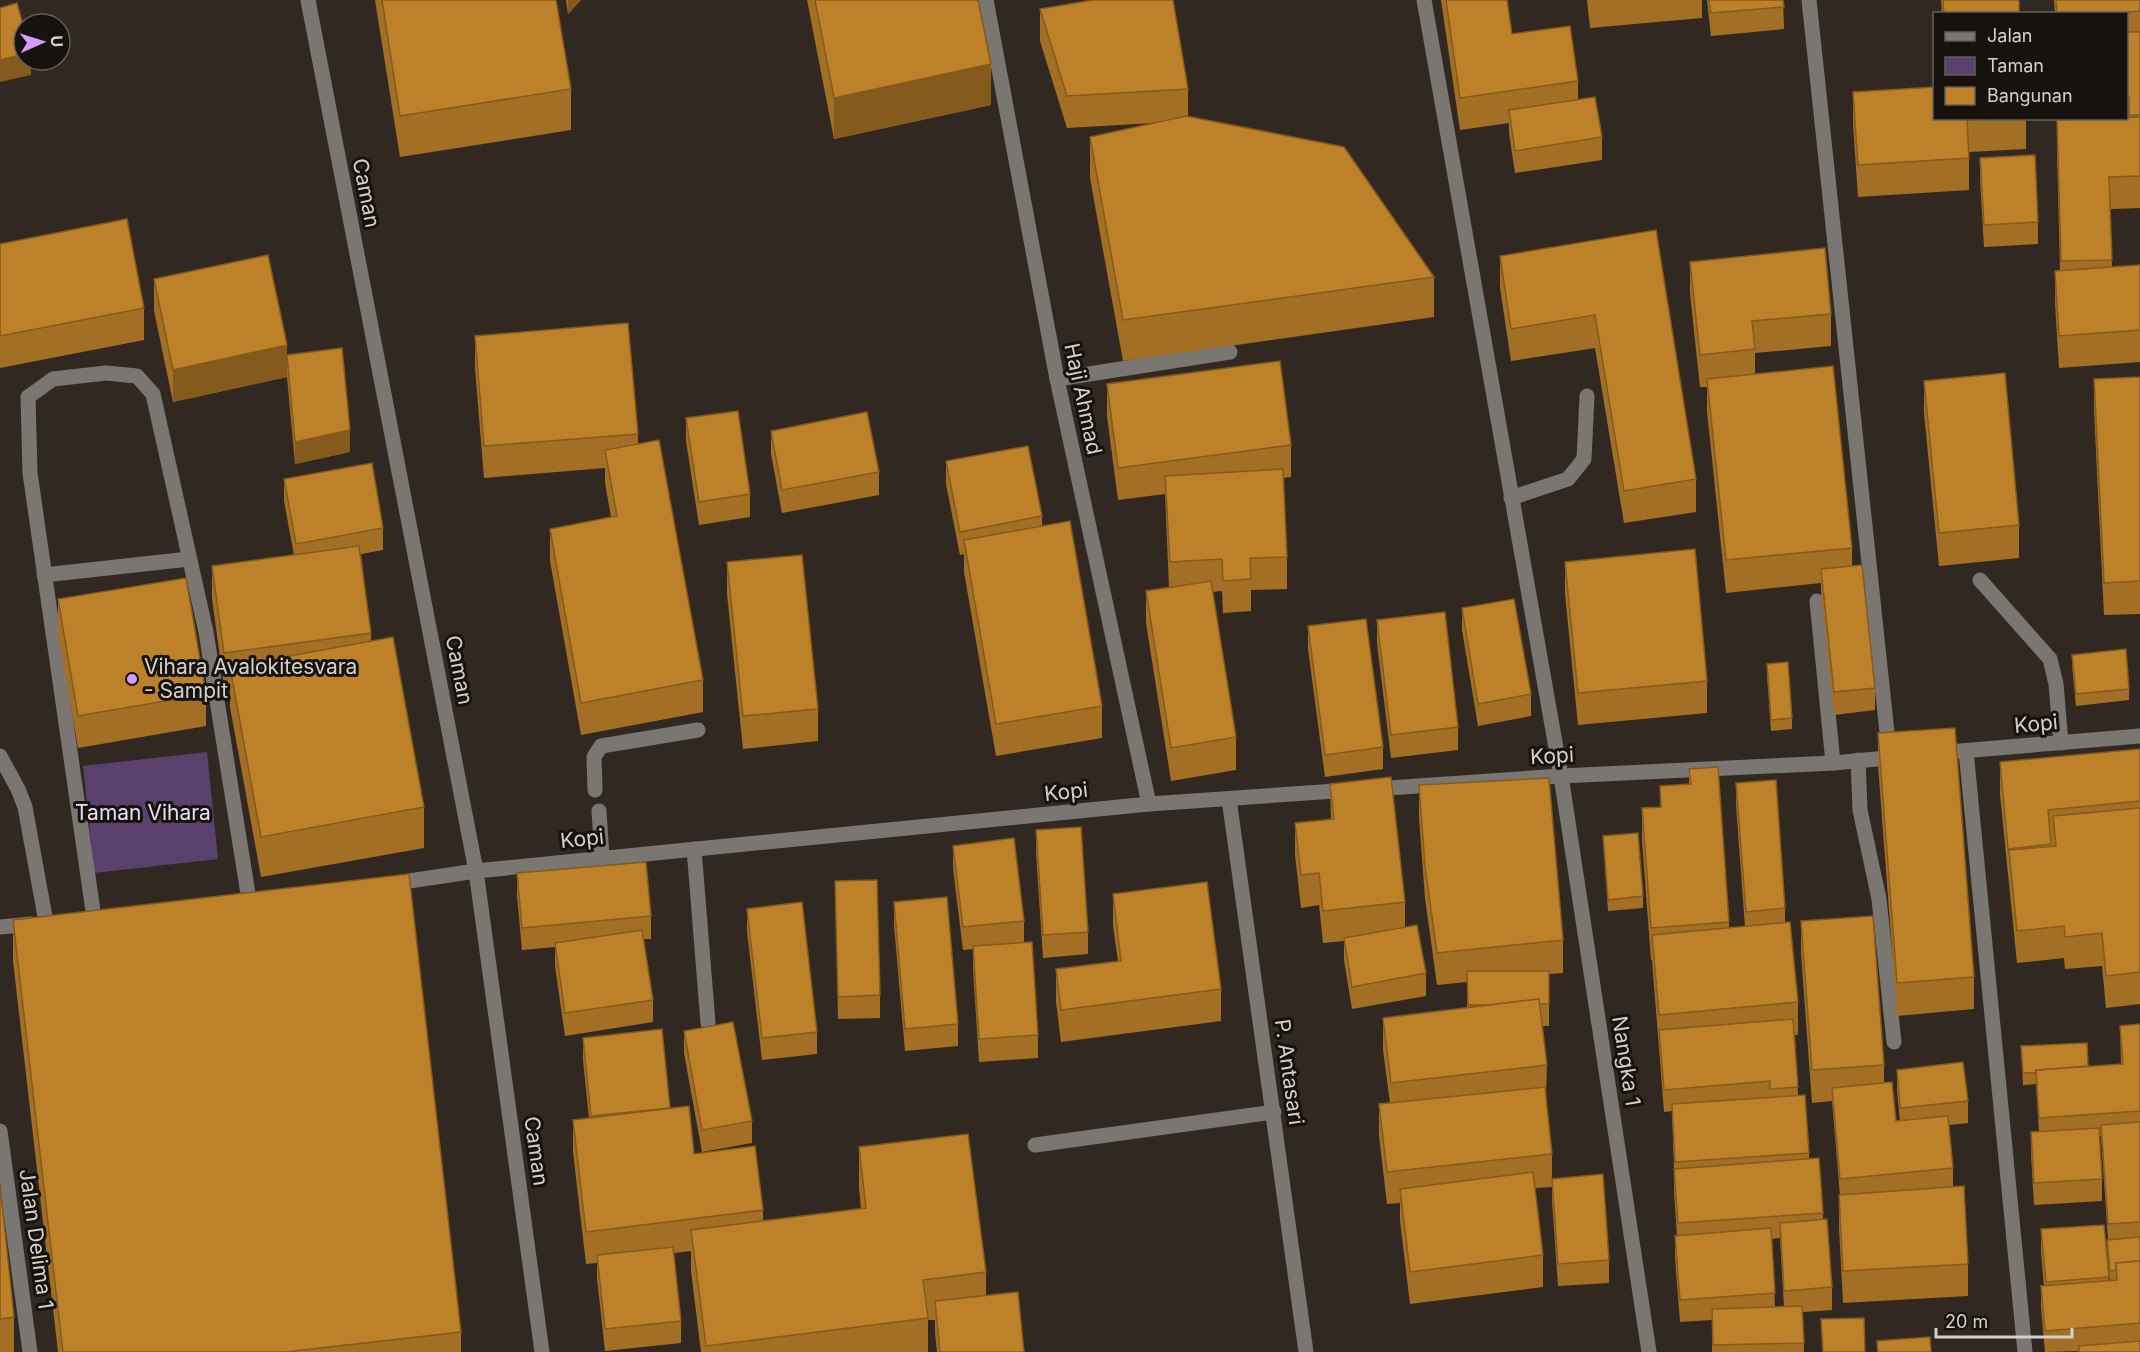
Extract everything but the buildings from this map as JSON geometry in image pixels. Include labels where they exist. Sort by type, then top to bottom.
[{"type":"street","name":"Caman","points":[[308,0],[476,871],[542,1352]]},
{"type":"street","name":"Haji Ahmad","points":[[986,0],[1057,379],[1149,804]]},
{"type":"street","name":"Nangka 1","points":[[1425,0],[1561,776],[1649,1352]]},
{"type":"street","points":[[1809,0],[1889,757]]},
{"type":"street","points":[[1057,379],[1230,352]]},
{"type":"street","points":[[0,927],[100,918],[44,575],[30,473],[28,397],[53,379],[106,373],[137,376],[153,394],[206,632],[250,906]]},
{"type":"street","points":[[1511,498],[1568,479],[1584,459],[1587,396]]},
{"type":"street","points":[[44,575],[189,559]]},
{"type":"street","points":[[1980,580],[2050,659],[2056,684],[2061,743]]},
{"type":"street","points":[[1817,601],[1833,763]]},
{"type":"street","points":[[595,790],[594,757],[601,746],[698,730]]},
{"type":"street","name":"Kopi","points":[[375,887],[476,871],[1149,804],[1561,776],[1833,763],[2140,736]]},
{"type":"street","points":[[1966,751],[2025,1352]]},
{"type":"street","points":[[0,756],[25,807],[46,922]]},
{"type":"street","points":[[1858,760],[1860,810],[1879,898],[1894,1042]]},
{"type":"street","name":"P. Antasari","points":[[1229,799],[1306,1352]]},
{"type":"street","points":[[599,811],[602,858]]},
{"type":"street","points":[[694,849],[708,1023]]},
{"type":"street","points":[[1035,1145],[1274,1112]]},
{"type":"street","name":"Jalan Delima 1","points":[[0,1139],[30,1352]]},
{"type":"green space","name":"Taman Vihara","points":[[207,752],[218,859],[94,873],[83,766]]},
{"type":"place","name":"Vihara Avalokitesvara - Sampit","points":[[132,679]]}]
